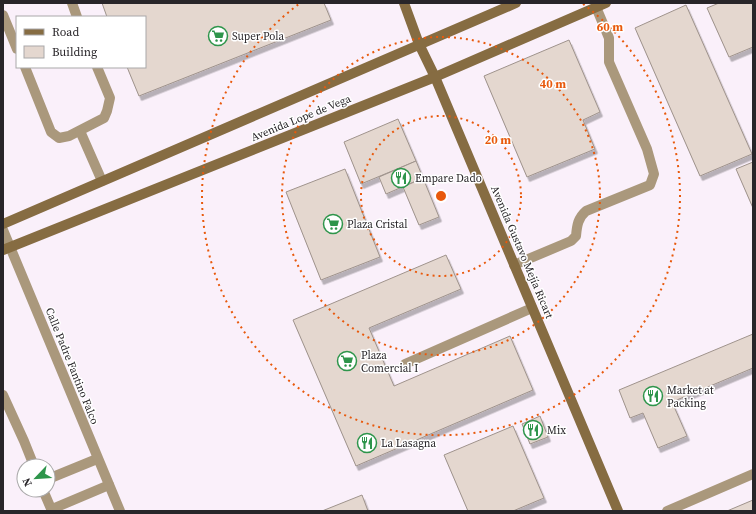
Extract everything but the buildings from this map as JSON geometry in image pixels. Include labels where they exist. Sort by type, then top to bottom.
[{"type":"main road","name":"Avenida Gustavo Mejía Ricart","points":[[404,3],[419,44],[435,77],[618,511]]},
{"type":"main road","name":"Avenida Lope de Vega","points":[[3,224],[516,3]]},
{"type":"main road","name":"Avenida Lope de Vega","points":[[6,248],[435,77],[606,3]]},
{"type":"street","points":[[72,3],[77,16]]},
{"type":"street","points":[[514,265],[571,241],[576,236],[580,216],[586,211],[650,185],[654,174],[647,149],[609,62],[610,38],[596,7]]},
{"type":"street","points":[[3,15],[16,47]]},
{"type":"street","points":[[25,68],[51,132],[59,138],[69,136],[104,118],[110,98],[97,68]]},
{"type":"street","points":[[80,131],[102,181]]},
{"type":"street","name":"Calle Padre Fantino Falco","points":[[3,230],[6,248],[120,511]]},
{"type":"street","points":[[405,364],[532,308]]},
{"type":"street","points":[[3,395],[31,458]]},
{"type":"street","points":[[56,476],[97,459]]},
{"type":"street","points":[[667,511],[753,474]]},
{"type":"street","points":[[47,498],[52,510],[109,485]]},
{"type":"place","name":"Super Pola","points":[[218,36]]},
{"type":"place","name":"Empare Dado","points":[[401,178]]},
{"type":"place","name":"Plaza Cristal","points":[[333,224]]},
{"type":"place","name":"Plaza Comercial I","points":[[347,361]]},
{"type":"place","name":"Market at Packing","points":[[653,396]]},
{"type":"place","name":"Mix","points":[[533,430]]},
{"type":"place","name":"La Lasagna","points":[[367,443]]}]
